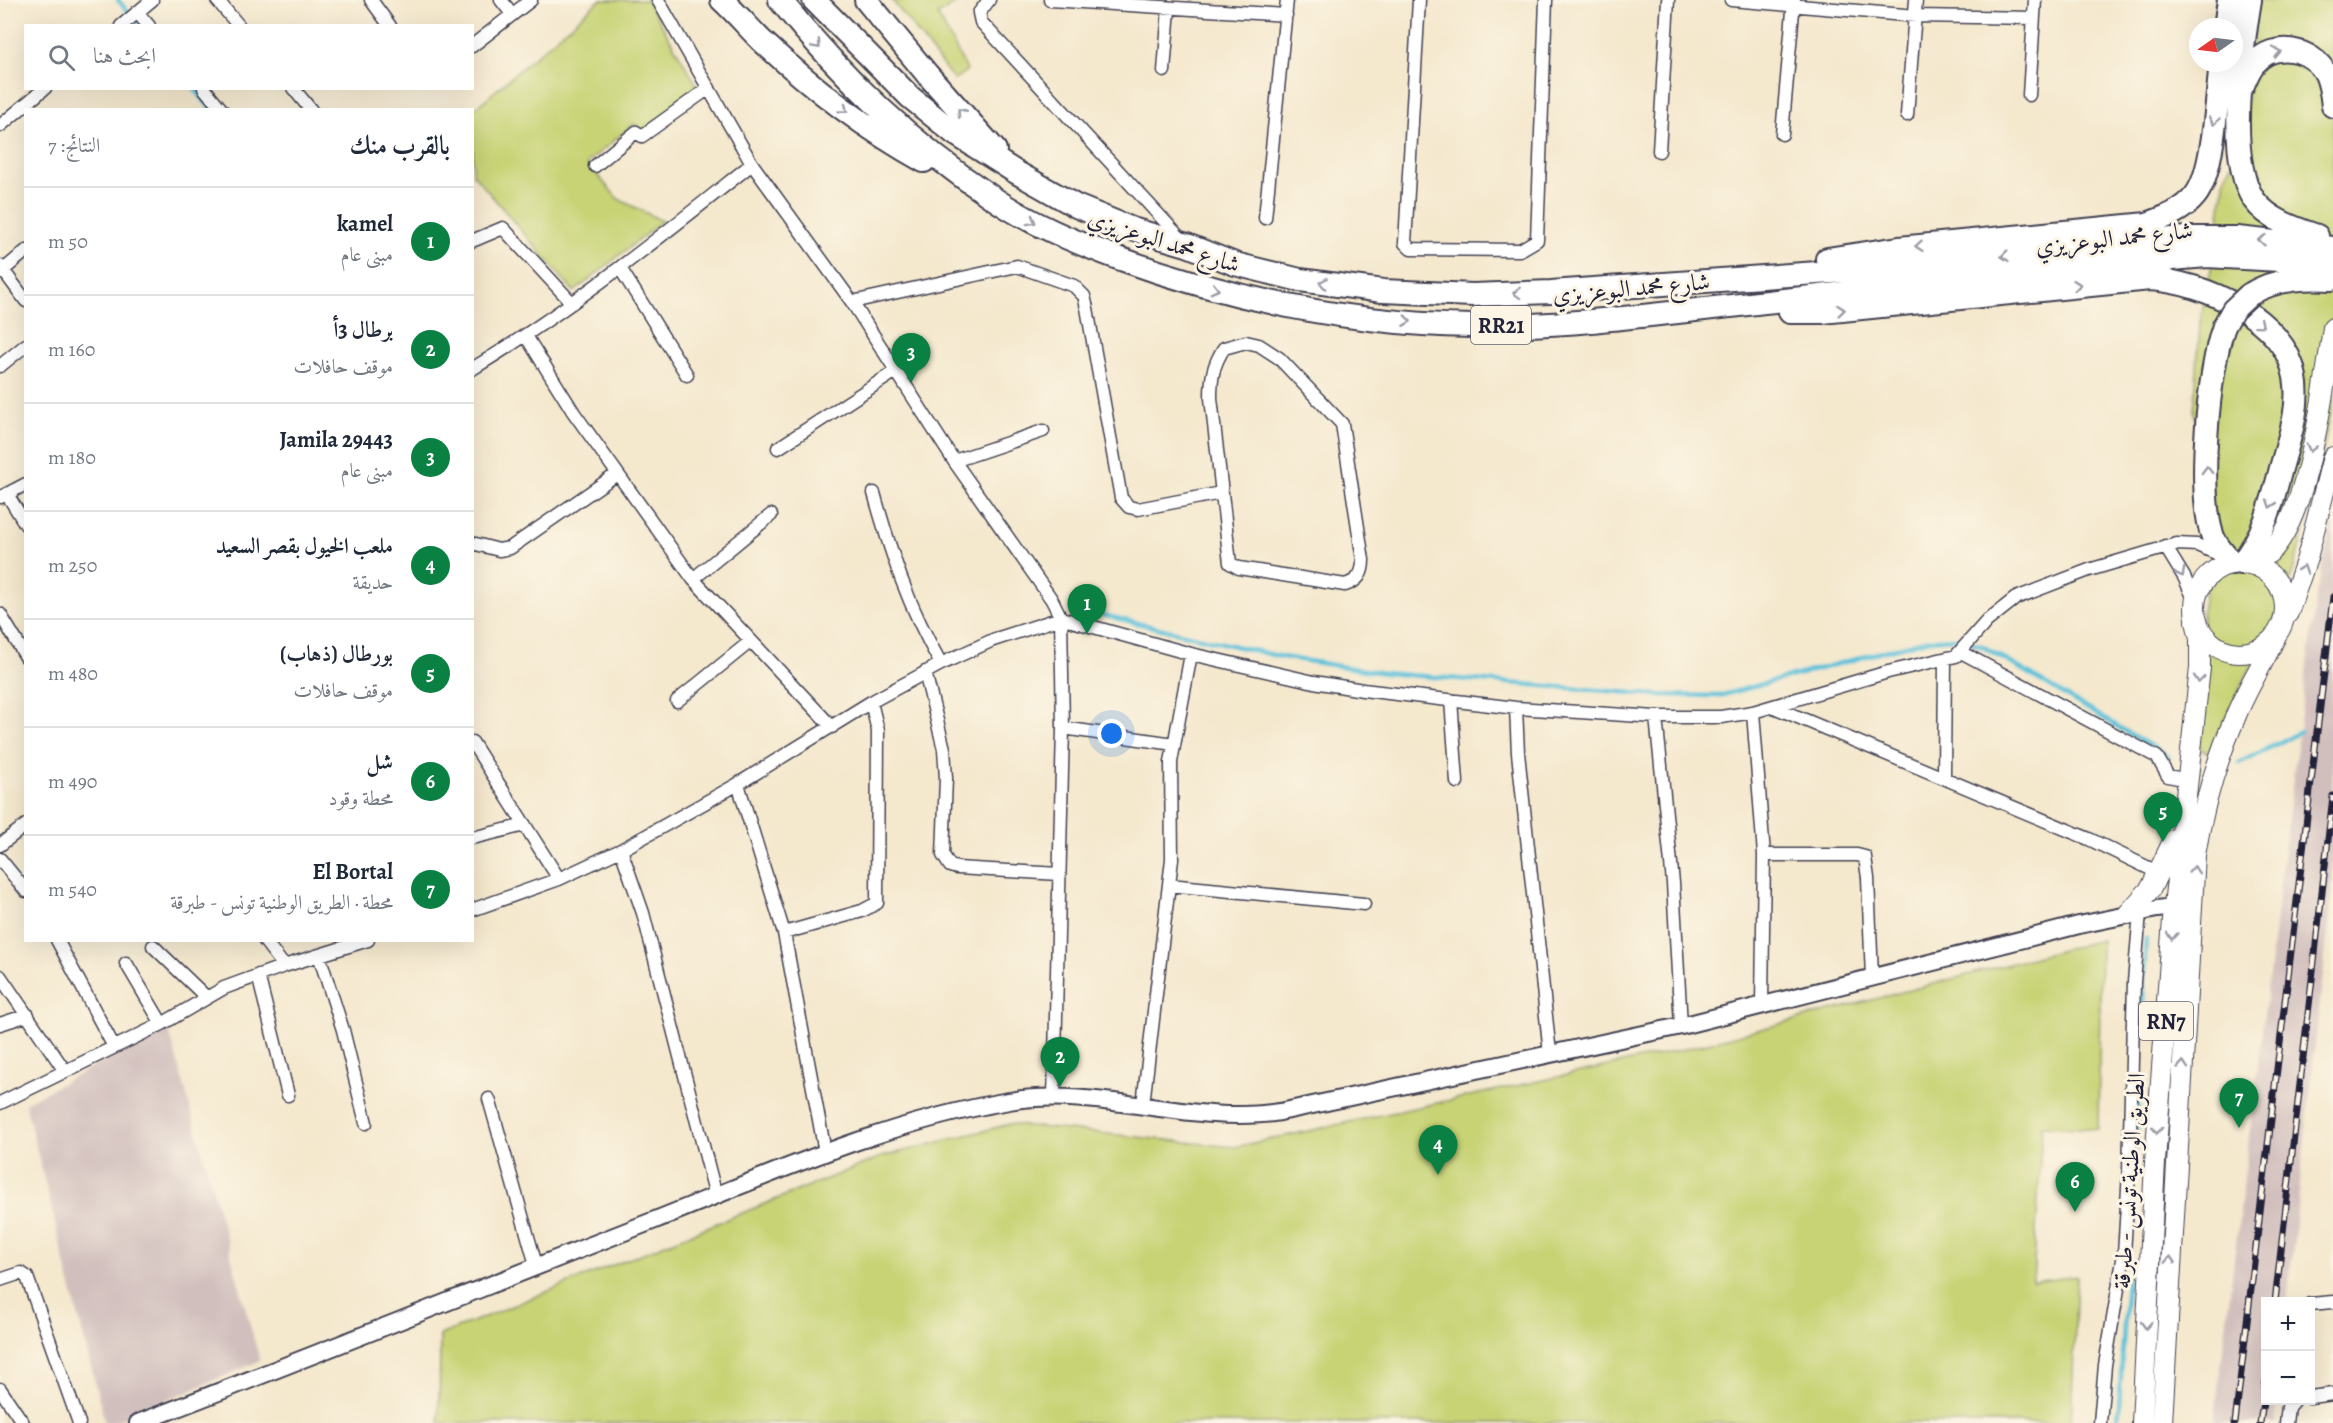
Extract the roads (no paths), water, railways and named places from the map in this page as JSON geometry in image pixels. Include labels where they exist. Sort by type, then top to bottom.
[{"type":"highway","points":[[722,0],[785,61],[865,124],[910,153],[995,200]]},
{"type":"highway","name":"شارع محمد البوعزيزي","points":[[780,0],[811,39],[868,99],[924,147],[995,200],[1043,226],[1137,265],[1207,287],[1284,305],[1421,323],[1474,326],[1555,322],[1678,311],[2207,256],[2325,257]]},
{"type":"highway","name":"شارع محمد البوعزيزي","points":[[814,0],[910,97],[954,133],[1014,171],[1076,206],[1131,229],[1187,245],[1235,264],[1300,280],[1383,291],[1473,295],[1529,293],[1902,267],[2118,243],[2188,238],[2236,238],[2325,257]]},
{"type":"highway","points":[[866,0],[927,74],[1014,171]]},
{"type":"highway","points":[[2226,18],[2229,0]]},
{"type":"highway","points":[[1678,311],[1822,312],[2127,280],[2169,280],[2215,294],[2254,318],[2273,334],[2289,357],[2295,377],[2296,398],[2292,428],[2276,487],[2264,525],[2238,564],[2214,538],[2208,502],[2208,405],[2212,369],[2224,326],[2233,310],[2249,295],[2280,282],[2325,257],[2256,202],[2245,183],[2241,164],[2240,92],[2250,0]]},
{"type":"highway","points":[[2240,92],[2254,63],[2269,53],[2282,49],[2300,51],[2315,61],[2326,74],[2333,106]]},
{"type":"highway","points":[[1673,282],[1899,248],[2147,224],[2167,217],[2185,206],[2196,195],[2204,177],[2220,72]]},
{"type":"main road","points":[[2194,601],[2207,577],[2274,549],[2289,523],[2313,442],[2333,328]]},
{"type":"main road","name":"الطريق الوطنية تونس - طبرقة","points":[[2142,1423],[2155,1162],[2182,906],[2195,855],[2202,811],[2217,762],[2238,710],[2279,631],[2307,558],[2333,457]]},
{"type":"main road","name":"RN7","points":[[2238,564],[2273,577],[2281,587],[2285,602],[2279,631]]},
{"type":"main road","name":"RN7","points":[[2194,601],[2196,621]]},
{"type":"main road","points":[[2196,621],[2209,642],[2228,652],[2246,654],[2261,649],[2279,631]]},
{"type":"main road","name":"الطريق الوطنية تونس - طبرقة","points":[[2162,1423],[2182,906],[2182,823],[2200,668],[2200,639],[2196,621]]},
{"type":"main road","points":[[2134,913],[2159,873],[2182,823]]},
{"type":"street","points":[[123,24],[152,0]]},
{"type":"street","points":[[218,0],[237,24]]},
{"type":"street","points":[[371,0],[389,24]]},
{"type":"street","points":[[501,0],[512,14]]},
{"type":"street","points":[[474,44],[531,0]]},
{"type":"street","points":[[658,0],[752,164],[852,302],[954,461],[1052,600],[1061,618],[1063,728],[1054,1098]]},
{"type":"street","points":[[989,0],[978,13],[981,22],[1187,245]]},
{"type":"street","points":[[1050,0],[1286,15]]},
{"type":"street","points":[[1265,218],[1287,0]]},
{"type":"street","points":[[1419,0],[1405,243],[1411,249],[1508,250],[1525,248],[1537,240],[1546,0]]},
{"type":"street","points":[[1659,151],[1668,0]]},
{"type":"street","points":[[1731,0],[1794,2],[1916,16],[2034,18]]},
{"type":"street","points":[[1907,115],[1916,0]]},
{"type":"street","points":[[2029,95],[2035,0]]},
{"type":"street","points":[[1782,134],[1794,2]]},
{"type":"street","points":[[1164,71],[1169,9]]},
{"type":"street","points":[[137,12],[147,24]]},
{"type":"street","points":[[595,166],[636,132],[642,136],[709,88]]},
{"type":"street","points":[[0,126],[43,90]]},
{"type":"street","points":[[206,90],[220,108]]},
{"type":"street","points":[[295,90],[309,108]]},
{"type":"street","points":[[475,364],[526,336],[572,303],[752,164]]},
{"type":"street","points":[[474,240],[503,228],[572,303]]},
{"type":"street","points":[[24,253],[1,270],[24,299]]},
{"type":"street","points":[[852,302],[1017,266],[1074,286],[1084,296],[1087,308],[1121,498],[1125,504],[1138,509],[1221,493]]},
{"type":"street","points":[[620,268],[687,375]]},
{"type":"street","points":[[526,336],[574,413],[693,579],[832,727]]},
{"type":"street","points":[[1246,342],[1259,345],[1279,358],[1342,423],[1363,560],[1360,575],[1354,582],[1345,585],[1233,567],[1228,558],[1221,493],[1210,398],[1212,366],[1224,348],[1246,342]]},
{"type":"street","points":[[0,366],[24,347]]},
{"type":"street","points":[[778,448],[896,371]]},
{"type":"street","points":[[954,461],[1043,431]]},
{"type":"street","points":[[474,544],[500,550],[510,548],[617,474]]},
{"type":"street","points":[[24,485],[4,496],[24,522]]},
{"type":"street","points":[[874,493],[896,571],[919,624],[941,663]]},
{"type":"street","points":[[693,579],[771,515]]},
{"type":"street","points":[[474,909],[559,879],[621,850],[738,784],[871,702],[941,663],[993,640],[1061,618],[1191,654],[1314,682],[1516,708],[1656,717],[1721,717],[1774,707],[1888,672],[1945,659],[1962,651],[2002,607],[2031,590],[2165,546],[2197,545],[2238,564]]},
{"type":"street","points":[[2165,546],[2184,577],[2194,601]]},
{"type":"street","points":[[0,614],[24,654]]},
{"type":"street","points":[[676,701],[751,641]]},
{"type":"street","points":[[1962,651],[2157,757],[2168,776],[2187,780]]},
{"type":"street","points":[[1143,1104],[1172,860],[1170,787],[1174,744],[1191,654]]},
{"type":"street","points":[[1944,777],[1945,659]]},
{"type":"street","points":[[926,672],[944,749],[946,778],[943,855],[946,862],[957,868],[1059,874]]},
{"type":"street","points":[[1451,700],[1457,782]]},
{"type":"street","points":[[784,933],[862,911],[878,903],[878,731],[871,702]]},
{"type":"street","points":[[1774,707],[2089,839],[2159,873]]},
{"type":"street","points":[[1516,708],[1518,753],[1550,1054]]},
{"type":"street","points":[[1753,712],[1764,855],[1762,1005]]},
{"type":"street","points":[[1656,717],[1673,883],[1681,1026]]},
{"type":"street","points":[[1063,728],[1174,744]]},
{"type":"street","points":[[474,745],[559,879]]},
{"type":"street","points":[[738,784],[784,933],[825,1152]]},
{"type":"street","points":[[474,838],[525,825]]},
{"type":"street","points":[[0,845],[24,827]]},
{"type":"street","points":[[621,850],[646,924],[716,1196]]},
{"type":"street","points":[[1764,855],[1857,855],[1865,857],[1872,978]]},
{"type":"street","points":[[0,859],[24,889]]},
{"type":"street","points":[[1168,885],[1364,904]]},
{"type":"street","points":[[138,1423],[396,1324],[537,1265],[825,1152],[898,1129],[993,1104],[1054,1098],[1143,1104],[1240,1117],[1258,1116],[1681,1026],[2134,913],[2182,906]]},
{"type":"street","points":[[2100,1423],[2105,1365],[2124,1254],[2129,1172],[2134,913]]},
{"type":"street","points":[[58,942],[114,1047]]},
{"type":"street","points":[[266,942],[284,966]]},
{"type":"street","points":[[0,1103],[162,1024],[206,997],[258,975],[362,942]]},
{"type":"street","points":[[153,946],[206,997]]},
{"type":"street","points":[[320,955],[343,1030],[366,1123]]},
{"type":"street","points":[[126,963],[162,1024]]},
{"type":"street","points":[[258,975],[288,1095]]},
{"type":"street","points":[[0,976],[65,1071]]},
{"type":"street","points":[[0,1023],[28,1015]]},
{"type":"street","points":[[489,1099],[537,1265]]},
{"type":"street","points":[[0,1280],[15,1274],[27,1277],[79,1423]]},
{"type":"street","points":[[2315,1304],[2333,1302]]},
{"type":"street","points":[[0,1389],[23,1423]]},
{"type":"street","points":[[2315,1396],[2333,1394]]},
{"type":"street","points":[[2286,1423],[2290,1405]]},
{"type":"waterway","points":[[118,0],[138,24]]},
{"type":"waterway","points":[[196,90],[210,108]]},
{"type":"waterway","points":[[1103,615],[1282,657],[1384,673],[1658,695],[1719,696],[1926,640],[1954,638],[1982,646],[2169,757]]},
{"type":"waterway","points":[[2239,763],[2300,732]]},
{"type":"waterway","points":[[2135,1154],[2146,939]]},
{"type":"waterway","points":[[2118,1423],[2127,1279]]},
{"type":"railway","points":[[2235,1423],[2333,597]]},
{"type":"railway","points":[[2276,1297],[2333,796]]},
{"type":"railway","points":[[2260,1423],[2263,1405]]},
{"type":"place","name":"Jamila 29443","points":[[911,383]]},
{"type":"place","name":"kamel","points":[[1087,634]]},
{"type":"place","name":"بورطال (ذهاب)","points":[[2163,842]]},
{"type":"place","name":"برطال 3أ","points":[[1060,1087]]},
{"type":"place","name":"El Bortal","points":[[2239,1128]]},
{"type":"place","name":"ملعب الخيول بقصر السعيد","points":[[1438,1175]]},
{"type":"place","name":"شل","points":[[2075,1212]]}]
